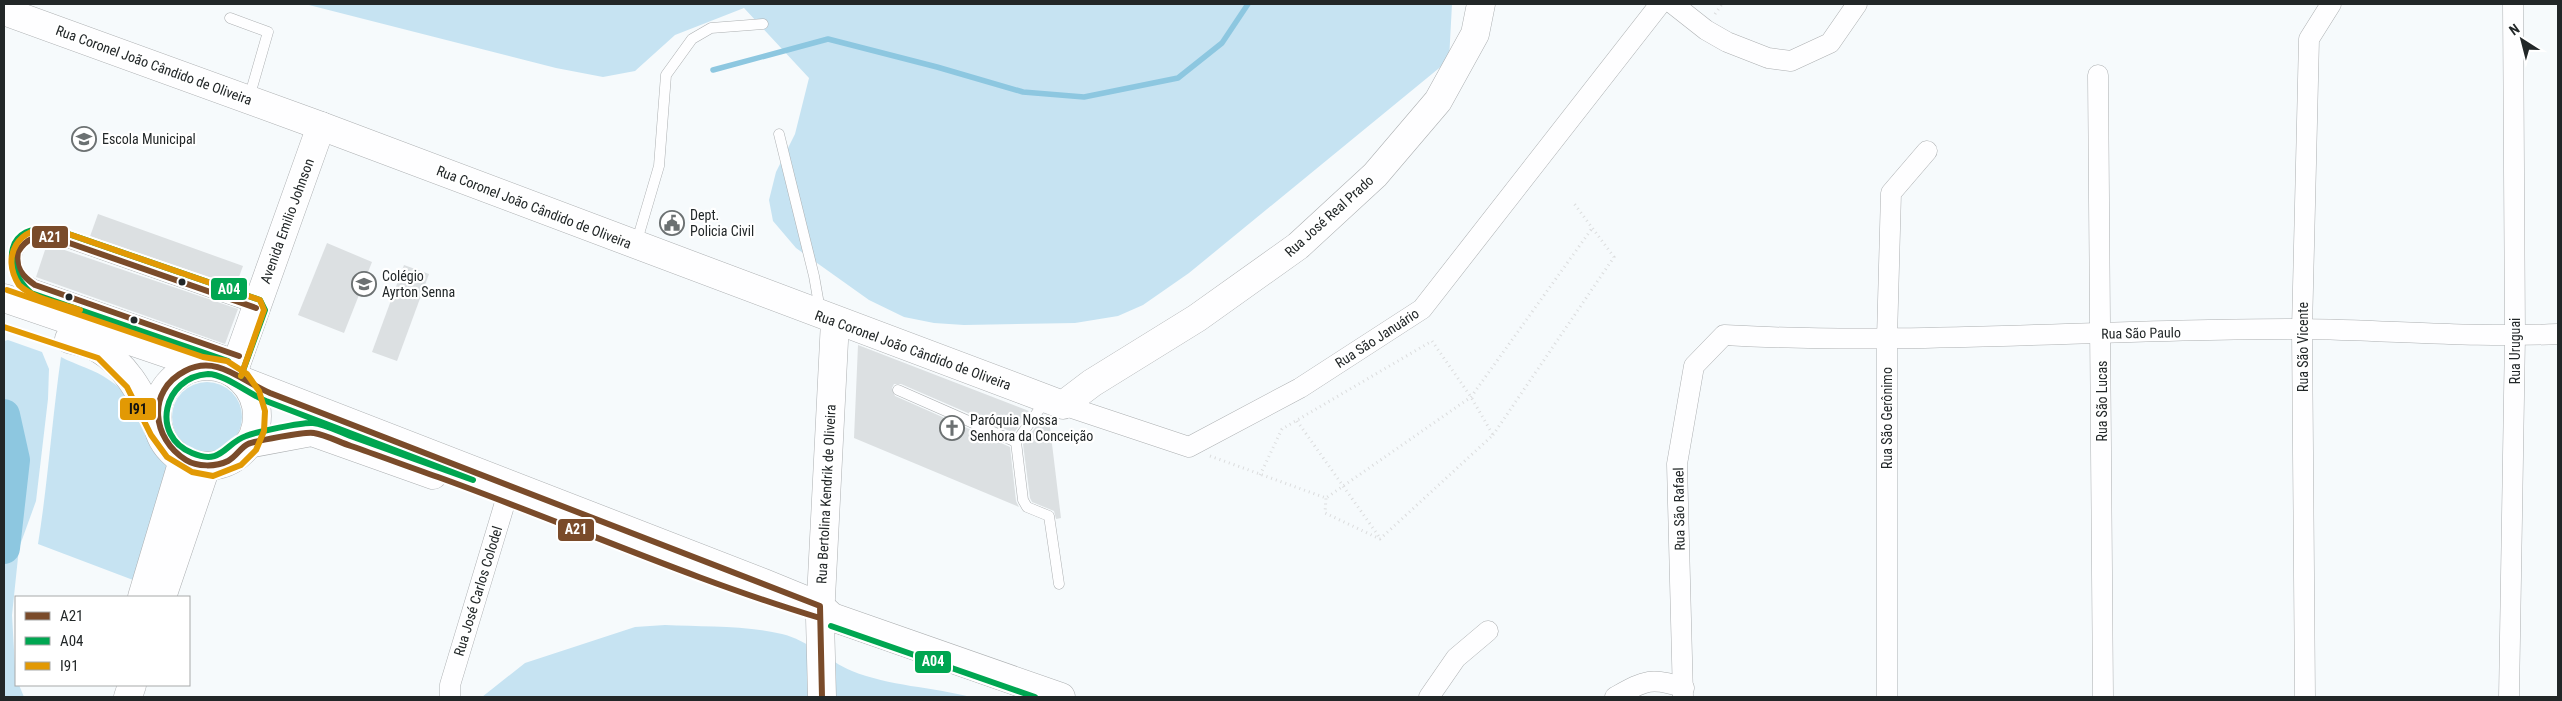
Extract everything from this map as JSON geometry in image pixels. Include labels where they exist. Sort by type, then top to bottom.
[{"type":"street","name":"Rua José Real Prado","points":[[1055,402],[1092,383],[1197,318],[1298,246],[1375,175],[1438,101],[1475,34],[1481,4]]},
{"type":"street","name":"Rua São Januário","points":[[1189,447],[1300,388],[1422,309],[1660,4]]},
{"type":"street","points":[[1672,4],[1706,30],[1727,42],[1768,58],[1790,62],[1830,43],[1856,4]]},
{"type":"street","name":"Rua São Vicente","points":[[2305,697],[2302,329],[2309,40],[2331,4]]},
{"type":"street","name":"Rua Uruguai","points":[[2509,697],[2515,336],[2513,4]]},
{"type":"street","name":"Rua Coronel João Cândido de Oliveira","points":[[4,11],[322,126],[1055,402]]},
{"type":"street","name":"Rua São Lucas","points":[[2098,75],[2102,334],[2103,697]]},
{"type":"street","name":"Avenida Emilio Johnson","points":[[239,370],[256,308],[322,126]]},
{"type":"street","name":"Rua São Gerônimo","points":[[1887,697],[1887,338],[1892,193],[1927,151]]},
{"type":"street","points":[[4,298],[201,365],[239,370],[508,494]]},
{"type":"street","points":[[4,318],[98,348],[115,361],[133,380],[157,425],[162,439],[171,451],[194,463],[219,466],[240,454],[248,444],[255,428],[257,412],[253,395],[239,370]]},
{"type":"street","name":"Rua Bertolina Kendrik de Oliveira","points":[[822,697],[828,318]]},
{"type":"street","name":"Rua São Paulo","points":[[1724,335],[1792,338],[1887,338],[2302,329],[2515,336],[2558,334]]},
{"type":"street","name":"Rua São Rafael","points":[[1684,692],[1677,464],[1694,366],[1724,335]]},
{"type":"street","points":[[157,425],[157,408],[162,393],[178,375],[201,365]]},
{"type":"street","points":[[1055,402],[1189,447]]},
{"type":"street","points":[[248,444],[312,432],[508,494],[824,614],[1061,697]]},
{"type":"street","points":[[142,596],[194,463]]},
{"type":"street","points":[[162,596],[194,463]]},
{"type":"street","name":"Rua José Carlos Colodel","points":[[450,697],[450,685],[508,494]]},
{"type":"street","points":[[1429,697],[1456,658],[1488,631]]},
{"type":"street","points":[[1615,697],[1644,681],[1665,681],[1684,692]]},
{"type":"lane","points":[[230,18],[268,32],[249,99]]},
{"type":"lane","points":[[636,245],[658,166],[666,75],[692,38],[710,28],[763,24]]},
{"type":"lane","points":[[778,134],[814,276],[828,318]]},
{"type":"lane","points":[[239,370],[25,280],[19,272],[16,262],[18,252],[23,243],[32,237],[42,235],[52,237],[256,308]]},
{"type":"lane","points":[[898,390],[1016,442]]},
{"type":"lane","points":[[1016,442],[1055,402]]},
{"type":"lane","points":[[1016,442],[1023,500],[1027,507],[1049,516],[1059,584]]},
{"type":"path","points":[[1380,539],[1493,435],[1614,258],[1573,202]]},
{"type":"path","points":[[1326,498],[1471,397],[1593,227]]},
{"type":"path","points":[[1260,474],[1282,429],[1432,341],[1471,397],[1493,435]]},
{"type":"path","points":[[1297,421],[1380,539]]},
{"type":"path","points":[[1189,447],[1326,498]]},
{"type":"path","points":[[1326,498],[1325,513],[1380,539]]},
{"type":"shaded area","points":[[305,4],[1452,4],[1449,60],[1189,273],[1143,305],[1118,316],[1075,323],[964,325],[934,323],[904,317],[869,300],[796,248],[773,221],[769,200],[776,172],[795,134],[809,78],[744,8],[675,35],[635,71],[603,77],[556,68]]},
{"type":"shaded area","points":[[8,340],[42,352],[49,369],[48,399],[36,501],[19,548],[12,615],[15,686],[19,686],[24,697],[4,697],[4,341]]},
{"type":"shaded area","points":[[61,357],[104,376],[128,396],[145,417],[172,462],[141,583],[38,544]]},
{"type":"shaded area","points":[[207,382],[226,388],[236,398],[242,417],[236,436],[226,446],[207,452],[188,446],[178,436],[172,417],[178,398],[188,388]]},
{"type":"shaded area","points":[[665,625],[738,628],[782,634],[801,641],[843,667],[866,676],[971,697],[482,697],[525,663],[635,627]]},
{"type":"building","points":[[98,214],[243,266],[233,293],[88,242]]},
{"type":"building","points":[[327,243],[372,262],[344,333],[298,315]]},
{"type":"building","points":[[47,244],[238,309],[225,344],[36,277]]},
{"type":"building","points":[[404,265],[429,274],[397,361],[372,352]]},
{"type":"building","name":"Paróquia Nossa Senhora da Conceição","points":[[858,345],[1029,411],[1014,433],[901,384],[894,384],[892,388],[895,396],[1010,447],[1016,501],[1019,507],[854,438]]},
{"type":"building","points":[[1043,417],[1049,419],[1061,518],[1056,519],[1054,511],[1032,502],[1030,498],[1023,444]]},
{"type":"waterway","points":[[713,70],[828,39],[937,67],[1023,92],[1084,97],[1178,78],[1222,43],[1248,4]]},
{"type":"waterway","points":[[4,415],[14,460],[4,548]]},
{"type":"transit line","name":"A04","points":[[228,361],[31,293],[21,282],[12,259],[13,248],[17,239],[26,233],[38,229],[54,229],[260,300],[265,310],[241,376]]},
{"type":"transit line","name":"I91","points":[[80,310],[40,298],[19,285],[14,274],[12,253],[23,237],[31,232],[42,229],[54,229],[260,300],[264,310],[241,376]]},
{"type":"transit line","name":"A21","points":[[239,356],[35,285],[21,271],[17,258],[18,252],[24,244],[32,239],[52,237],[256,308]]},
{"type":"transit line","name":"I91","points":[[4,327],[98,358],[127,387],[151,435],[167,457],[192,472],[213,476],[241,465],[256,450],[264,431],[265,411],[259,391],[247,374],[227,361],[203,357],[7,290]]},
{"type":"transit line","name":"A21","points":[[820,618],[723,586],[486,495],[319,434],[302,433],[248,444],[231,459],[223,463],[196,464],[186,460],[166,440],[160,428],[159,402],[164,390],[172,380],[185,371],[197,367],[218,367],[270,393],[820,606],[822,697]]},
{"type":"transit line","name":"A04","points":[[208,374],[221,377],[266,401],[473,480],[329,427],[313,423],[299,424],[246,436],[217,455],[210,457],[192,453],[179,445],[170,434],[167,408],[172,396],[181,385],[193,378],[208,374]]},
{"type":"transit line","name":"A04","points":[[831,626],[1035,697]]},
{"type":"place","name":"Escola Municipal","points":[[84,139]]},
{"type":"place","name":"Dept. Policia Civil","points":[[672,223]]},
{"type":"place","name":"Colégio Ayrton Senna","points":[[364,284]]},
{"type":"place","name":"Paróquia Nossa Senhora da Conceição","points":[[952,428]]}]
